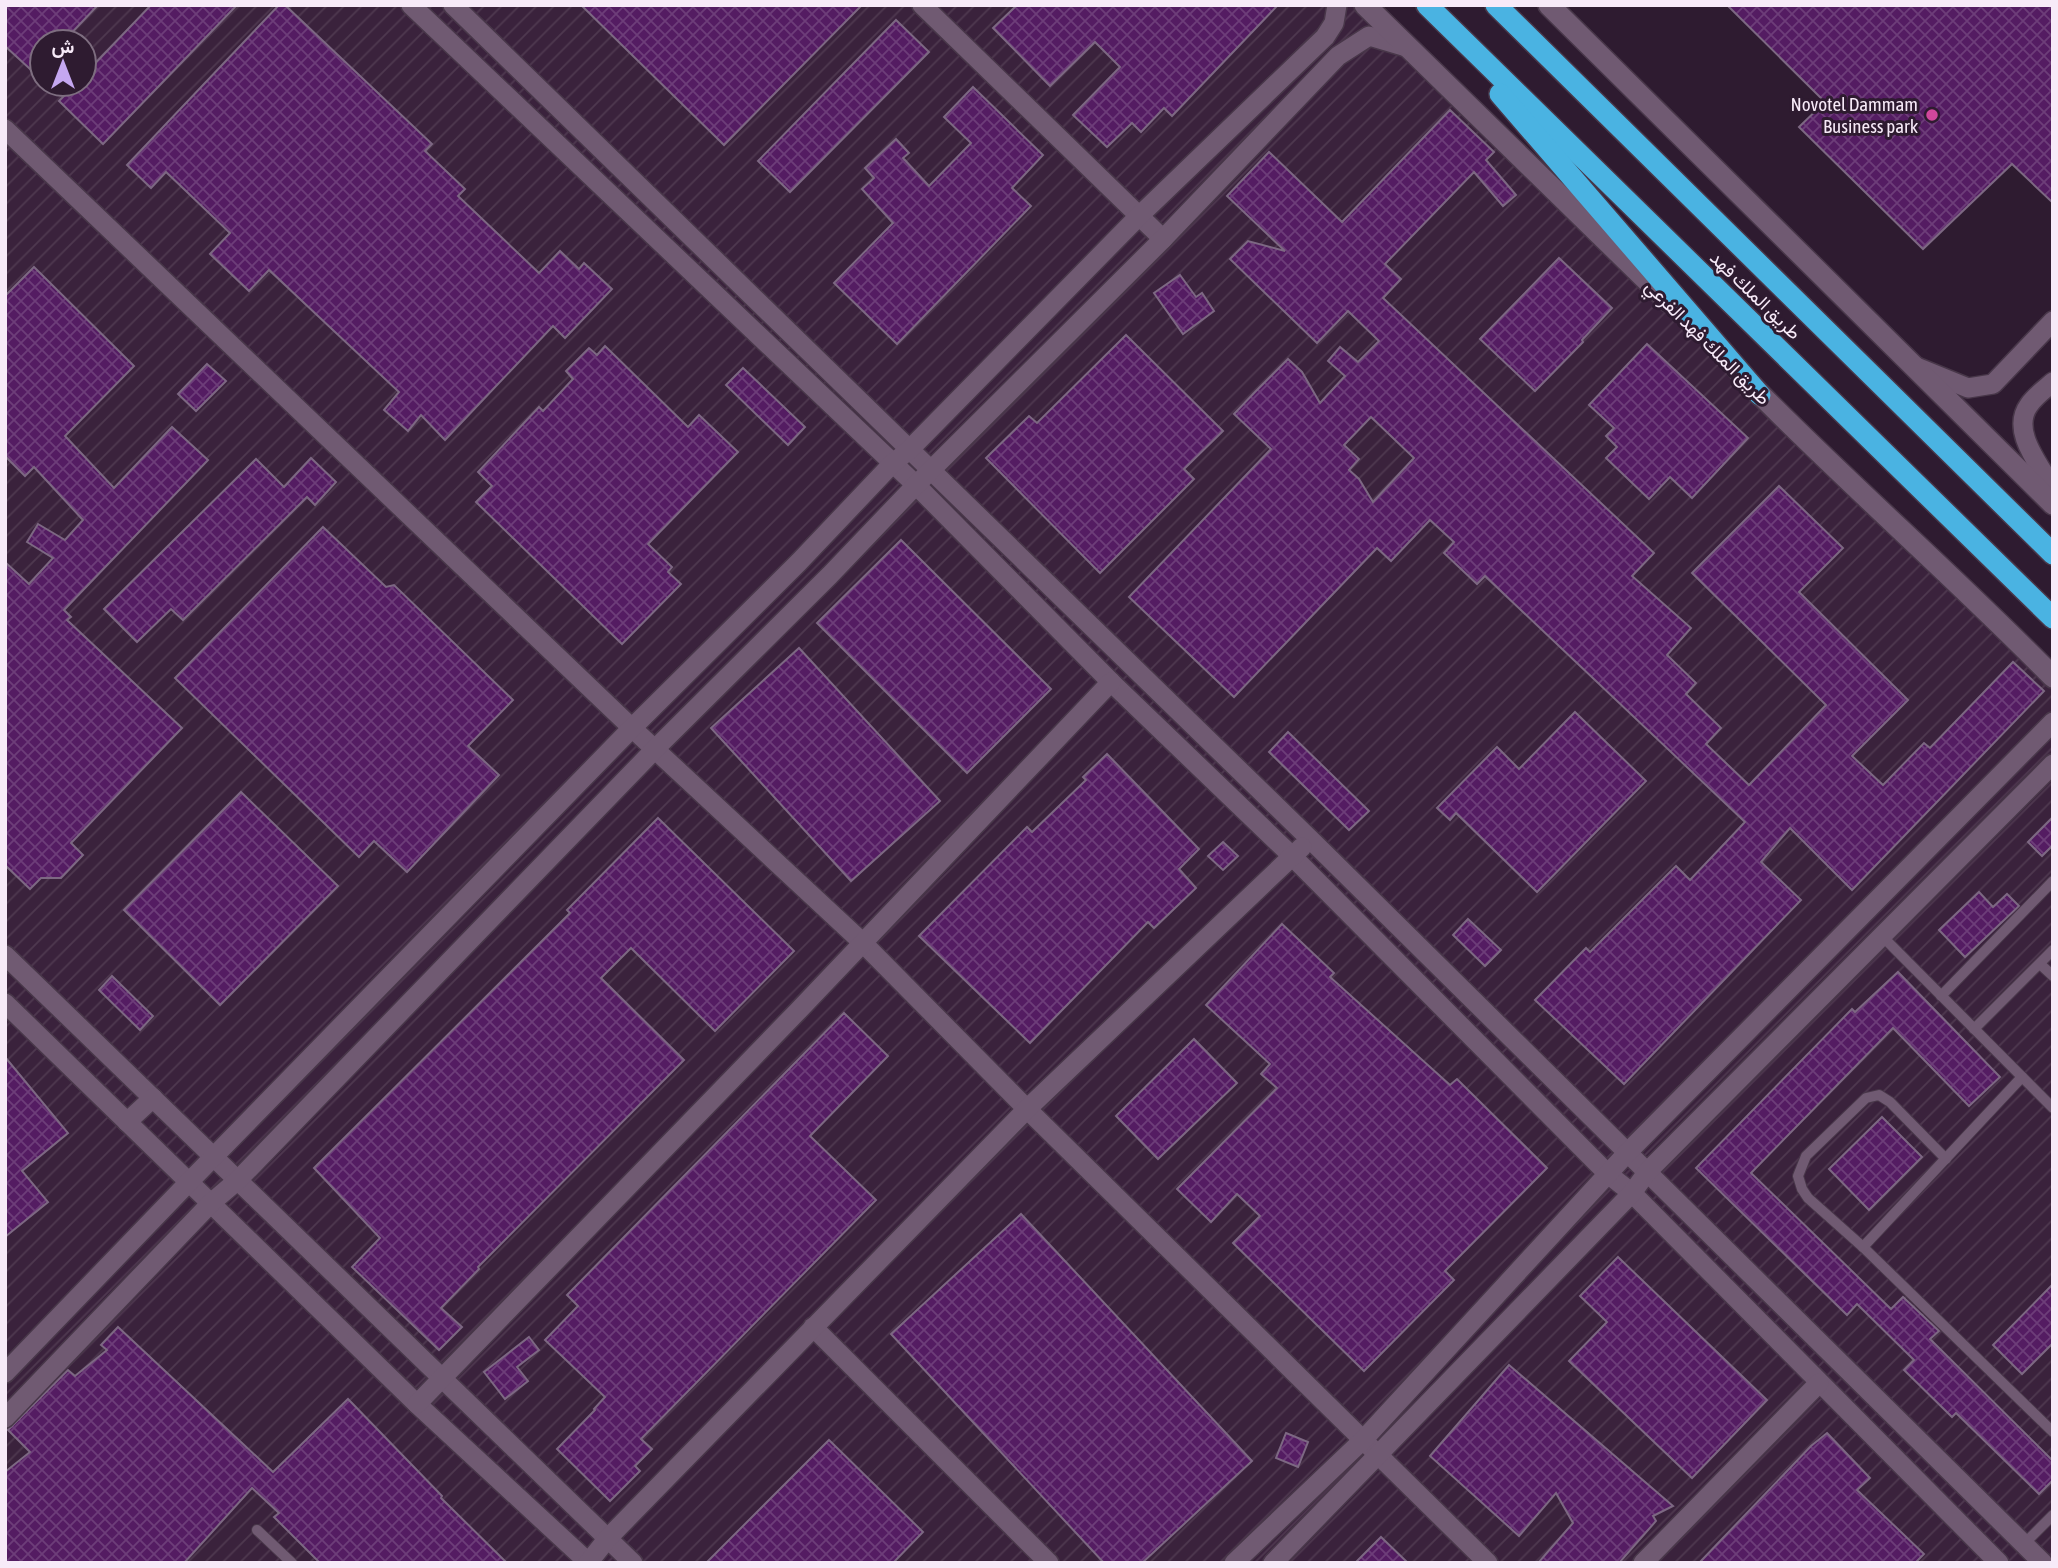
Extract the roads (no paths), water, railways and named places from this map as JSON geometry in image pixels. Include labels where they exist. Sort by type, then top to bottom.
[{"type":"highway","points":[[1425,5],[1760,395]]},
{"type":"highway","name":"طريق الملك فهد","points":[[1425,5],[2053,618]]},
{"type":"highway","name":"طريق الملك فهد","points":[[1496,5],[2053,554]]},
{"type":"main road","name":"طريق الملك فهد الفرعي","points":[[1365,5],[1656,289],[1814,449],[2004,627],[2053,677]]},
{"type":"main road","points":[[1549,5],[2053,504]]},
{"type":"street","points":[[411,5],[916,485],[1111,682],[1292,856],[1608,1174],[1632,1194],[1992,1561],[2019,1539]]},
{"type":"street","points":[[453,5],[1311,840],[2043,1563]]},
{"type":"street","points":[[922,5],[1163,239]]},
{"type":"street","points":[[37,1385],[8,1366],[215,1158],[892,464],[909,450],[1139,216],[1325,37],[1334,23],[1337,5]]},
{"type":"street","points":[[5,1418],[656,748],[1163,239],[1338,56],[1370,36],[1406,47]]},
{"type":"street","points":[[5,129],[632,728],[862,942],[1027,1109],[1488,1563]]},
{"type":"street","points":[[1914,366],[1968,388],[1993,384],[2053,321]]},
{"type":"street","points":[[2053,382],[2029,405],[2022,419],[2023,435],[2053,489]]},
{"type":"street","points":[[799,562],[831,575]]},
{"type":"street","points":[[417,1404],[1111,682]]},
{"type":"street","points":[[1234,1563],[1364,1438],[1628,1152],[2053,722]]},
{"type":"street","points":[[1273,1563],[1632,1194],[1647,1171],[2053,764]]},
{"type":"street","points":[[5,1003],[417,1404],[588,1563],[608,1538],[1027,1109],[1311,840]]},
{"type":"street","points":[[1863,915],[1882,936]]},
{"type":"street","points":[[5,955],[633,1563]]},
{"type":"street","points":[[127,1122],[153,1098]]},
{"type":"street","points":[[813,1327],[1049,1563]]},
{"type":"street","points":[[1643,1563],[1819,1383]]},
{"type":"street","points":[[1345,1456],[1379,1453]]},
{"type":"lane","points":[[1941,996],[2053,881]]},
{"type":"lane","points":[[1882,936],[2053,1108]]},
{"type":"lane","points":[[1974,1029],[2053,950]]},
{"type":"lane","points":[[2040,964],[2053,976]]},
{"type":"lane","points":[[1863,1247],[2022,1077]]},
{"type":"lane","points":[[1946,1158],[1890,1102],[1879,1095],[1866,1098],[1806,1156],[1798,1175],[1808,1198],[1863,1247],[2053,1432]]},
{"type":"lane","points":[[2019,1539],[2053,1515]]},
{"type":"lane","points":[[257,1530],[292,1563]]},
{"type":"place","name":"Novotel Dammam Business park","points":[[1932,115]]}]
